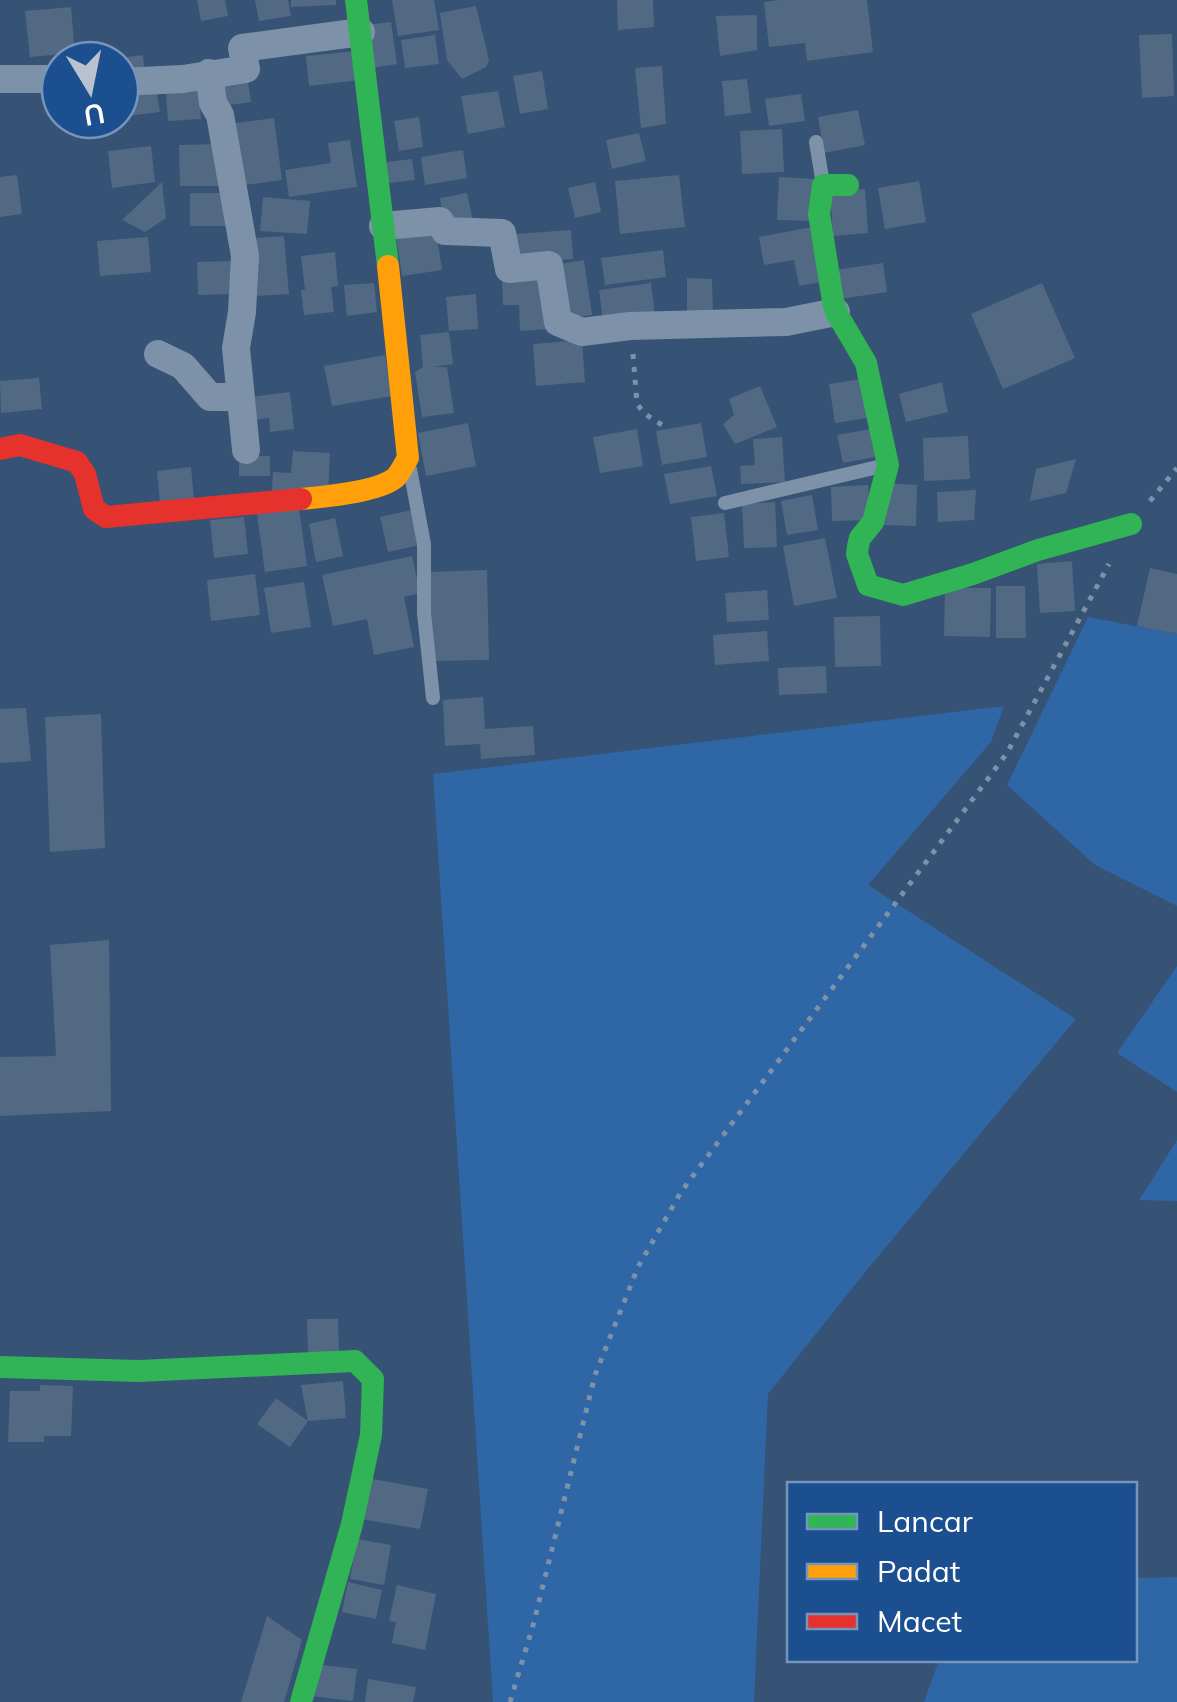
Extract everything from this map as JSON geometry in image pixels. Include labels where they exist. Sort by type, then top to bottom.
[{"type":"street","points":[[0,448],[20,445],[77,462],[85,474],[94,510],[106,516],[333,496],[381,486],[396,478],[408,458],[356,0]]},
{"type":"street","points":[[140,81],[246,69],[242,48],[361,32]]},
{"type":"street","points":[[209,74],[213,104],[220,114],[245,256],[236,348],[246,450]]},
{"type":"street","points":[[0,79],[40,79]]},
{"type":"street","points":[[848,185],[823,185],[819,214],[836,312],[866,362],[888,464],[874,522],[860,538],[857,554],[868,585],[903,595],[1131,524]]},
{"type":"street","points":[[383,226],[440,222],[445,231],[502,233],[509,269],[549,264],[558,322],[582,332],[630,326],[786,322],[836,312]]},
{"type":"street","points":[[158,354],[183,366],[210,397],[240,397]]},
{"type":"street","points":[[0,1367],[139,1371],[355,1361],[372,1379],[371,1435],[352,1524],[300,1702]]},
{"type":"lane","points":[[816,142],[823,185]]},
{"type":"lane","points":[[408,458],[424,544],[424,613],[433,698]]},
{"type":"lane","points":[[724,503],[888,464]]},
{"type":"path","points":[[630,326],[637,404],[662,424]]},
{"type":"path","points":[[510,1702],[596,1375],[638,1266],[681,1192],[1006,753],[1131,524],[1177,468]]},
{"type":"shaded area","points":[[1088,617],[1177,634],[1177,906],[1095,865],[1007,785]]},
{"type":"shaded area","points":[[1004,706],[991,742],[868,885],[1076,1019],[768,1394],[754,1702],[493,1702],[433,774]]},
{"type":"shaded area","points":[[1177,966],[1177,1092],[1117,1053]]},
{"type":"shaded area","points":[[1177,1140],[1177,1201],[1139,1200]]},
{"type":"shaded area","points":[[1177,1577],[1177,1702],[924,1702],[938,1662],[1137,1662],[1137,1578]]},
{"type":"building","points":[[197,0],[225,0],[228,16],[201,21]]},
{"type":"building","points":[[255,0],[288,0],[291,16],[259,21]]},
{"type":"building","points":[[291,0],[336,0],[336,5],[291,7]]},
{"type":"building","points":[[392,0],[434,0],[439,30],[398,36]]},
{"type":"building","points":[[617,0],[653,0],[654,27],[618,30]]},
{"type":"building","points":[[867,0],[873,52],[807,61],[805,43],[769,47],[764,2]]},
{"type":"building","points":[[476,6],[489,60],[486,67],[462,79],[447,60],[440,13]]},
{"type":"building","points":[[71,7],[74,40],[40,40],[40,56],[30,57],[25,11]]},
{"type":"building","points":[[757,15],[757,50],[720,56],[716,16]]},
{"type":"building","points":[[391,22],[397,64],[372,68],[366,25]]},
{"type":"building","points":[[1172,34],[1174,96],[1142,98],[1139,35]]},
{"type":"building","points":[[435,35],[439,64],[405,68],[401,40]]},
{"type":"building","points":[[356,51],[360,80],[309,86],[306,56]]},
{"type":"building","points":[[143,55],[145,75],[140,76]]},
{"type":"building","points":[[662,66],[666,124],[641,128],[635,68]]},
{"type":"building","points":[[542,71],[548,109],[520,114],[513,76]]},
{"type":"building","points":[[247,75],[251,102],[222,106],[218,80]]},
{"type":"building","points":[[747,79],[751,113],[725,116],[722,81]]},
{"type":"building","points":[[155,81],[160,112],[140,114],[140,83]]},
{"type":"building","points":[[198,82],[201,119],[168,121],[165,84]]},
{"type":"building","points":[[498,91],[505,127],[468,134],[461,96]]},
{"type":"building","points":[[801,94],[805,121],[769,126],[765,99]]},
{"type":"building","points":[[858,110],[865,145],[824,153],[818,117]]},
{"type":"building","points":[[419,117],[423,147],[399,151],[394,121]]},
{"type":"building","points":[[274,118],[282,180],[237,186],[229,124]]},
{"type":"building","points":[[782,129],[784,172],[742,174],[740,131]]},
{"type":"building","points":[[639,133],[646,161],[612,169],[606,140]]},
{"type":"building","points":[[350,140],[357,187],[289,197],[285,170],[331,163],[328,143]]},
{"type":"building","points":[[222,144],[222,186],[180,186],[179,145]]},
{"type":"building","points":[[151,146],[155,182],[112,188],[108,151]]},
{"type":"building","points":[[463,150],[467,178],[425,185],[421,157]]},
{"type":"building","points":[[412,159],[415,180],[388,183],[386,162]]},
{"type":"building","points":[[17,175],[22,214],[0,217],[0,177]]},
{"type":"building","points":[[679,175],[685,227],[620,234],[615,181]]},
{"type":"building","points":[[779,177],[816,179],[814,221],[777,220]]},
{"type":"building","points":[[919,181],[926,222],[885,229],[878,188]]},
{"type":"building","points":[[162,182],[166,218],[145,232],[122,220]]},
{"type":"building","points":[[595,182],[601,212],[575,218],[568,188]]},
{"type":"building","points":[[865,189],[868,233],[833,236],[830,191]]},
{"type":"building","points":[[190,193],[227,193],[227,226],[190,226]]},
{"type":"building","points":[[467,193],[473,221],[445,226],[440,198]]},
{"type":"building","points":[[263,197],[310,201],[307,234],[260,231]]},
{"type":"building","points":[[435,224],[442,270],[402,276],[395,230]]},
{"type":"building","points":[[817,226],[828,281],[799,286],[794,260],[764,265],[759,237]]},
{"type":"building","points":[[571,230],[573,259],[517,263],[515,234]]},
{"type":"building","points":[[284,236],[289,294],[256,296],[252,238]]},
{"type":"building","points":[[148,237],[151,272],[100,276],[97,241]]},
{"type":"building","points":[[663,250],[666,277],[605,285],[601,258]]},
{"type":"building","points":[[335,252],[338,286],[331,287],[334,312],[304,315],[301,256]]},
{"type":"building","points":[[584,260],[592,315],[563,319],[554,265]]},
{"type":"building","points":[[233,261],[233,294],[198,295],[197,262]]},
{"type":"building","points":[[883,263],[887,292],[833,300],[829,271]]},
{"type":"building","points":[[547,275],[549,329],[520,331],[519,305],[503,305],[502,277]]},
{"type":"building","points":[[687,278],[712,279],[713,315],[687,316]]},
{"type":"building","points":[[374,283],[377,312],[347,316],[344,285]]},
{"type":"building","points":[[651,283],[655,314],[603,321],[599,290]]},
{"type":"building","points":[[1042,283],[1075,358],[1003,389],[971,314]]},
{"type":"building","points":[[476,294],[478,329],[449,331],[446,297]]},
{"type":"building","points":[[449,332],[453,364],[432,367],[447,367],[454,413],[422,417],[415,372],[423,367],[420,335]]},
{"type":"building","points":[[582,340],[585,382],[536,386],[533,344]]},
{"type":"building","points":[[385,355],[392,396],[332,406],[324,366]]},
{"type":"building","points":[[39,378],[42,409],[1,413],[0,381]]},
{"type":"building","points":[[861,379],[867,418],[835,423],[829,384]]},
{"type":"building","points":[[942,382],[948,412],[906,422],[899,394]]},
{"type":"building","points":[[760,386],[777,427],[735,444],[723,424],[734,415],[729,399]]},
{"type":"building","points":[[290,392],[294,429],[270,432],[269,418],[253,420],[250,397]]},
{"type":"building","points":[[468,423],[476,466],[426,476],[418,433]]},
{"type":"building","points":[[701,423],[707,457],[662,465],[656,431]]},
{"type":"building","points":[[637,429],[643,466],[600,473],[593,437]]},
{"type":"building","points":[[870,429],[875,457],[843,463],[837,435]]},
{"type":"building","points":[[968,436],[970,479],[924,481],[923,438]]},
{"type":"building","points":[[782,437],[785,482],[741,484],[740,466],[755,465],[753,439]]},
{"type":"building","points":[[293,451],[330,453],[328,494],[272,492],[273,472],[291,473]]},
{"type":"building","points":[[239,456],[270,456],[270,476],[239,476]]},
{"type":"building","points":[[1076,459],[1066,493],[1030,501],[1036,469]]},
{"type":"building","points":[[711,466],[717,496],[670,504],[664,474]]},
{"type":"building","points":[[191,467],[194,501],[160,504],[157,471]]},
{"type":"building","points":[[884,483],[917,485],[916,526],[882,525]]},
{"type":"building","points":[[868,485],[870,520],[832,521],[831,487]]},
{"type":"building","points":[[976,490],[974,520],[938,522],[937,492]]},
{"type":"building","points":[[812,495],[818,530],[787,535],[781,501]]},
{"type":"building","points":[[298,501],[307,566],[265,572],[256,507]]},
{"type":"building","points":[[775,502],[777,547],[744,548],[742,504]]},
{"type":"building","points":[[412,510],[420,545],[388,552],[380,517]]},
{"type":"building","points":[[724,513],[729,557],[696,561],[691,517]]},
{"type":"building","points":[[244,517],[248,554],[214,558],[210,520]]},
{"type":"building","points":[[335,518],[343,556],[316,562],[309,524]]},
{"type":"building","points":[[825,538],[837,598],[794,606],[783,546]]},
{"type":"building","points":[[412,556],[420,593],[404,597],[414,647],[374,655],[367,619],[333,626],[322,575]]},
{"type":"building","points":[[1072,561],[1075,611],[1040,613],[1037,564]]},
{"type":"building","points":[[1150,568],[1177,574],[1177,634],[1137,626]]},
{"type":"building","points":[[487,570],[489,660],[430,661],[428,572]]},
{"type":"building","points":[[255,574],[260,615],[211,621],[207,580]]},
{"type":"building","points":[[304,582],[311,627],[271,633],[264,588]]},
{"type":"building","points":[[996,586],[1025,586],[1026,638],[996,638]]},
{"type":"building","points":[[945,588],[991,588],[990,637],[944,636]]},
{"type":"building","points":[[767,590],[769,620],[727,622],[725,593]]},
{"type":"building","points":[[880,616],[881,666],[835,667],[834,617]]},
{"type":"building","points":[[767,631],[769,661],[715,665],[713,635]]},
{"type":"building","points":[[826,666],[827,693],[779,695],[778,668]]},
{"type":"building","points":[[483,697],[485,729],[533,726],[535,755],[481,759],[480,744],[445,746],[443,700]]},
{"type":"building","points":[[26,708],[31,761],[0,763],[0,709]]},
{"type":"building","points":[[101,714],[105,848],[50,852],[45,717]]},
{"type":"building","points":[[109,940],[111,1111],[0,1116],[0,1057],[56,1056],[50,945]]},
{"type":"building","points":[[307,1319],[338,1319],[339,1352],[308,1353]]},
{"type":"building","points":[[343,1381],[346,1418],[308,1421],[301,1385]]},
{"type":"building","points":[[40,1385],[73,1386],[71,1436],[44,1436],[44,1442],[8,1442],[10,1391],[40,1391]]},
{"type":"building","points":[[276,1398],[308,1421],[290,1447],[257,1424]]},
{"type":"building","points":[[362,1477],[428,1489],[420,1529],[355,1518]]},
{"type":"building","points":[[357,1539],[391,1545],[384,1585],[350,1579]]},
{"type":"building","points":[[348,1582],[382,1590],[376,1619],[342,1612]]},
{"type":"building","points":[[397,1585],[436,1594],[425,1650],[392,1643],[396,1622],[389,1621]]},
{"type":"building","points":[[267,1616],[302,1640],[284,1702],[241,1702]]},
{"type":"building","points":[[314,1664],[357,1669],[353,1701],[310,1696]]},
{"type":"building","points":[[368,1679],[416,1687],[413,1702],[365,1702]]},
{"type":"traffic: fast","points":[[356,0],[388,266]]},
{"type":"traffic: fast","points":[[848,185],[823,185],[819,214],[836,312],[866,363],[888,465],[873,522],[858,546],[868,585],[903,595],[1131,524]]},
{"type":"traffic: fast","points":[[0,1367],[139,1371],[355,1361],[373,1379],[371,1435],[352,1524],[301,1702]]},
{"type":"traffic: slow","points":[[301,499],[350,493],[387,483],[397,476],[408,458],[388,266]]},
{"type":"traffic: jam","points":[[0,449],[20,445],[77,462],[85,474],[94,509],[106,517],[301,499]]}]
